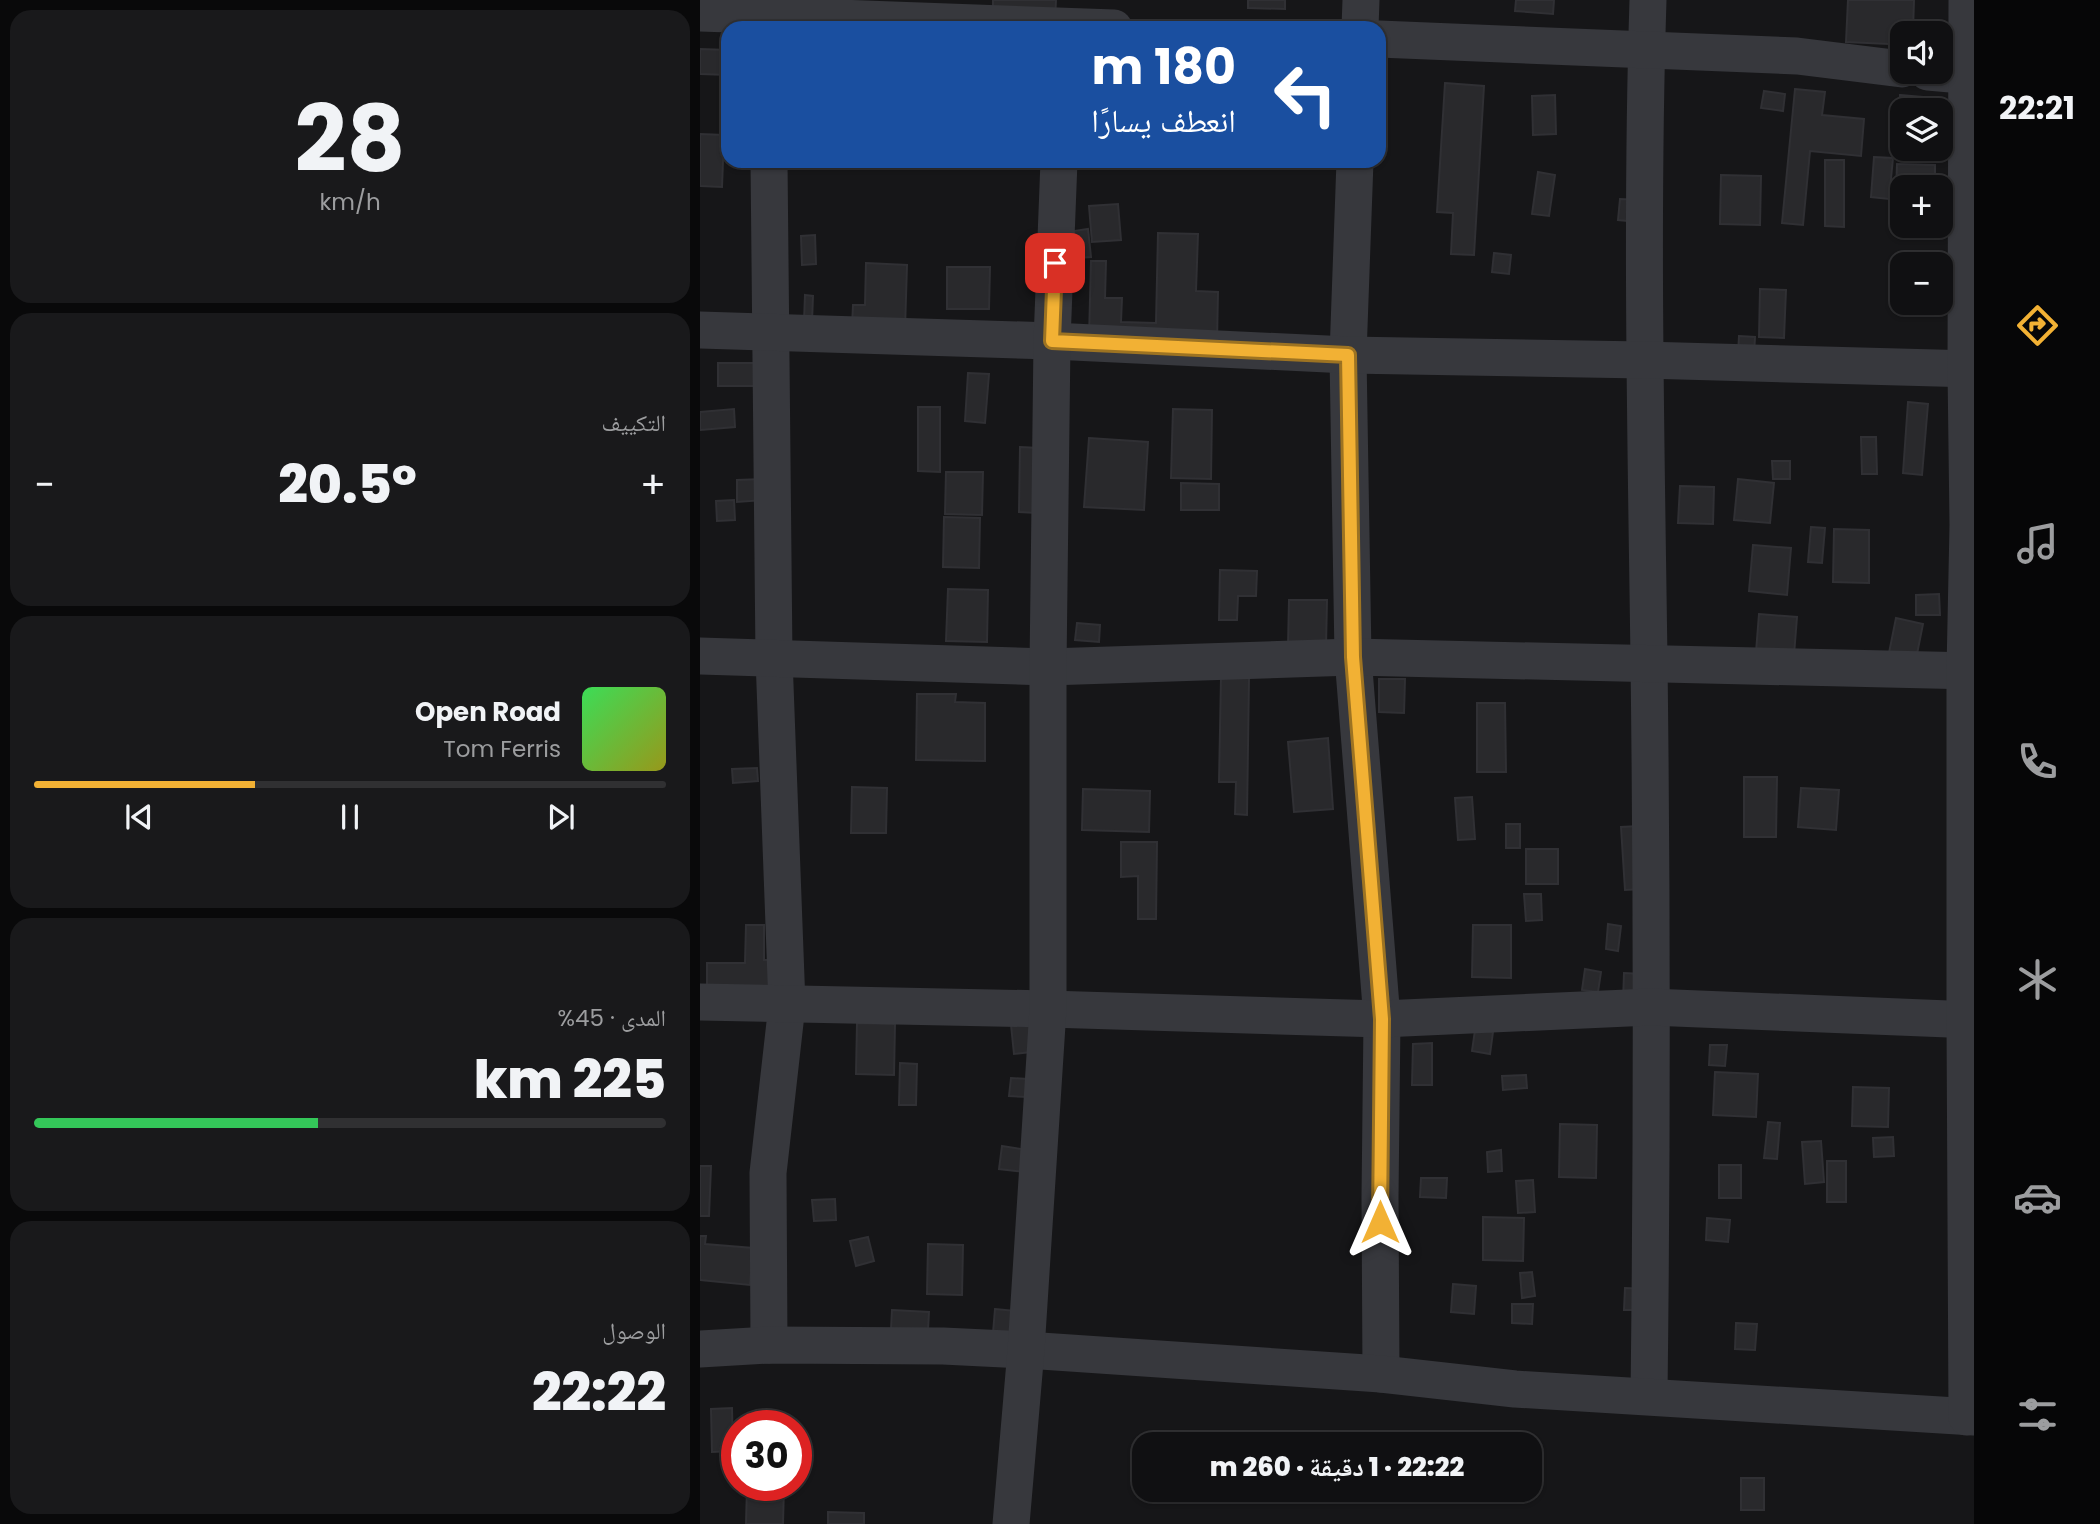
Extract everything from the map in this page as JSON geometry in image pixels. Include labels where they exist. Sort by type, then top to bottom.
[{"type":"street","points":[[1360,21],[1361,0]]},
{"type":"street","points":[[1648,0],[1644,360],[1649,663],[1649,1396]]},
{"type":"street","points":[[700,1349],[769,1345],[943,1346],[1026,1350],[1381,1374],[1515,1389],[1970,1417],[1968,525],[1971,76],[1967,0]]},
{"type":"street","points":[[700,13],[1063,18]]},
{"type":"street","points":[[1386,39],[1797,56],[1890,68]]},
{"type":"street","points":[[1953,74],[1971,76]]},
{"type":"street","points":[[769,168],[774,658],[787,1005],[768,1174],[769,1345]]},
{"type":"street","points":[[1011,1524],[1026,1350],[1048,1009],[1052,341],[1059,168]]},
{"type":"street","points":[[1355,168],[1348,355],[1353,657],[1382,1019],[1381,1374]]},
{"type":"street","points":[[700,330],[1052,341],[1348,355],[1970,369]]},
{"type":"street","points":[[700,656],[1048,667],[1353,657],[1970,671]]},
{"type":"street","points":[[700,1002],[1382,1019],[1650,1007],[1969,1020]]},
{"type":"building","points":[[993,0],[1056,0],[1055,20],[993,18]]},
{"type":"building","points":[[1248,0],[1285,0],[1285,9],[1248,8]]},
{"type":"building","points":[[1516,0],[1554,0],[1553,14],[1515,11]]},
{"type":"building","points":[[1848,0],[1914,0],[1913,21],[1890,21],[1889,44],[1846,42]]},
{"type":"building","points":[[700,49],[721,50],[721,75],[700,74]]},
{"type":"building","points":[[1445,83],[1484,86],[1474,255],[1451,254],[1453,213],[1437,212]]},
{"type":"building","points":[[1795,89],[1825,92],[1822,115],[1864,119],[1861,156],[1810,151],[1803,225],[1782,223]]},
{"type":"building","points":[[1764,91],[1785,94],[1783,111],[1761,108]]},
{"type":"building","points":[[1555,95],[1556,134],[1533,135],[1532,96]]},
{"type":"building","points":[[1900,95],[1934,98],[1900,98]]},
{"type":"building","points":[[700,134],[721,135],[722,187],[700,186]]},
{"type":"building","points":[[1874,157],[1890,158],[1893,161],[1889,199],[1871,197]]},
{"type":"building","points":[[1825,160],[1844,160],[1844,227],[1825,226]]},
{"type":"building","points":[[1897,164],[1935,165],[1935,175],[1897,175]]},
{"type":"building","points":[[1538,172],[1555,175],[1549,216],[1532,214]]},
{"type":"building","points":[[1721,175],[1761,176],[1760,225],[1720,224]]},
{"type":"building","points":[[1620,199],[1640,200],[1638,222],[1618,220]]},
{"type":"building","points":[[1118,204],[1121,240],[1092,242],[1089,206]]},
{"type":"building","points":[[1088,229],[1091,257],[1077,258],[1074,231]]},
{"type":"building","points":[[1158,233],[1198,234],[1196,291],[1218,292],[1217,341],[1089,338],[1091,261],[1106,261],[1105,298],[1122,298],[1121,322],[1156,323]]},
{"type":"building","points":[[815,235],[816,264],[802,265],[801,236]]},
{"type":"building","points":[[1494,253],[1511,255],[1509,274],[1492,272]]},
{"type":"building","points":[[866,263],[907,265],[905,329],[852,327],[853,305],[865,305]]},
{"type":"building","points":[[947,267],[990,267],[989,309],[947,309]]},
{"type":"building","points":[[1760,289],[1786,290],[1784,338],[1759,337]]},
{"type":"building","points":[[805,295],[813,296],[812,322],[804,321]]},
{"type":"building","points":[[1739,336],[1755,337],[1754,356],[1738,355]]},
{"type":"building","points":[[718,363],[760,363],[760,386],[718,386]]},
{"type":"building","points":[[968,373],[989,374],[985,423],[965,421]]},
{"type":"building","points":[[1908,402],[1928,404],[1922,475],[1903,473]]},
{"type":"building","points":[[918,407],[940,407],[940,472],[918,471]]},
{"type":"building","points":[[734,409],[735,427],[700,430],[700,412]]},
{"type":"building","points":[[1173,409],[1212,410],[1211,479],[1171,478]]},
{"type":"building","points":[[1861,437],[1876,437],[1877,474],[1862,474]]},
{"type":"building","points":[[1089,438],[1148,442],[1144,510],[1084,507]]},
{"type":"building","points":[[1020,447],[1039,448],[1037,513],[1019,512]]},
{"type":"building","points":[[1772,461],[1790,461],[1790,479],[1773,479]]},
{"type":"building","points":[[946,472],[983,472],[982,515],[945,514]]},
{"type":"building","points":[[764,479],[765,500],[737,502],[737,480]]},
{"type":"building","points":[[1738,479],[1774,483],[1770,523],[1734,520]]},
{"type":"building","points":[[1181,483],[1219,484],[1219,510],[1181,510]]},
{"type":"building","points":[[1680,486],[1714,487],[1713,524],[1678,523]]},
{"type":"building","points":[[734,500],[735,520],[717,521],[716,501]]},
{"type":"building","points":[[944,517],[980,518],[979,568],[943,567]]},
{"type":"building","points":[[1811,527],[1825,528],[1822,563],[1808,562]]},
{"type":"building","points":[[1834,529],[1869,530],[1869,583],[1833,582]]},
{"type":"building","points":[[1753,545],[1791,548],[1787,595],[1749,591]]},
{"type":"building","points":[[1220,570],[1257,571],[1256,596],[1238,596],[1237,620],[1219,620]]},
{"type":"building","points":[[948,589],[988,590],[987,642],[946,641]]},
{"type":"building","points":[[1939,594],[1940,615],[1916,615],[1916,595]]},
{"type":"building","points":[[1289,600],[1327,600],[1326,647],[1288,646]]},
{"type":"building","points":[[1759,614],[1797,617],[1794,655],[1756,652]]},
{"type":"building","points":[[1896,618],[1923,624],[1916,659],[1889,653]]},
{"type":"building","points":[[1077,623],[1100,625],[1099,642],[1075,640]]},
{"type":"building","points":[[1221,678],[1249,678],[1247,815],[1235,814],[1236,782],[1219,782]]},
{"type":"building","points":[[1379,679],[1405,679],[1404,713],[1379,712]]},
{"type":"building","points":[[917,694],[956,694],[955,702],[985,703],[985,761],[916,760]]},
{"type":"building","points":[[1477,703],[1505,703],[1506,772],[1477,772]]},
{"type":"building","points":[[1328,738],[1333,809],[1294,812],[1288,742]]},
{"type":"building","points":[[757,768],[758,781],[733,783],[732,769]]},
{"type":"building","points":[[1744,777],[1777,777],[1776,837],[1744,837]]},
{"type":"building","points":[[852,787],[887,788],[886,833],[851,833]]},
{"type":"building","points":[[1801,788],[1839,790],[1836,830],[1798,827]]},
{"type":"building","points":[[1083,789],[1150,791],[1149,832],[1082,830]]},
{"type":"building","points":[[1472,797],[1475,839],[1458,840],[1455,798]]},
{"type":"building","points":[[1506,824],[1520,824],[1520,848],[1506,848]]},
{"type":"building","points":[[1639,826],[1642,889],[1625,890],[1621,827]]},
{"type":"building","points":[[1121,842],[1157,842],[1156,919],[1138,919],[1138,876],[1121,877]]},
{"type":"building","points":[[1526,849],[1558,849],[1558,884],[1526,884]]},
{"type":"building","points":[[1524,894],[1541,894],[1542,920],[1526,921]]},
{"type":"building","points":[[1608,924],[1621,926],[1618,951],[1606,949]]},
{"type":"building","points":[[746,925],[764,925],[764,960],[778,960],[778,998],[707,986],[707,963],[745,963]]},
{"type":"building","points":[[1473,925],[1511,925],[1511,978],[1472,977]]},
{"type":"building","points":[[1585,969],[1601,972],[1598,992],[1582,990]]},
{"type":"building","points":[[1624,973],[1642,974],[1641,1003],[1623,1002]]},
{"type":"building","points":[[857,1023],[895,1024],[894,1075],[856,1074]]},
{"type":"building","points":[[1029,1023],[1031,1052],[1014,1054],[1011,1025]]},
{"type":"building","points":[[1475,1030],[1493,1032],[1490,1054],[1472,1051]]},
{"type":"building","points":[[1432,1043],[1432,1085],[1412,1085],[1413,1044]]},
{"type":"building","points":[[1710,1045],[1727,1045],[1725,1066],[1709,1065]]},
{"type":"building","points":[[900,1063],[917,1064],[916,1105],[899,1105]]},
{"type":"building","points":[[1715,1072],[1758,1074],[1756,1117],[1713,1115]]},
{"type":"building","points":[[1526,1075],[1527,1088],[1503,1090],[1502,1076]]},
{"type":"building","points":[[1011,1078],[1028,1079],[1027,1097],[1009,1096]]},
{"type":"building","points":[[1853,1087],[1889,1088],[1888,1127],[1852,1126]]},
{"type":"building","points":[[1768,1122],[1780,1123],[1777,1159],[1764,1158]]},
{"type":"building","points":[[1560,1124],[1597,1125],[1596,1178],[1559,1177]]},
{"type":"building","points":[[1893,1137],[1894,1156],[1874,1157],[1873,1138]]},
{"type":"building","points":[[1821,1141],[1824,1182],[1805,1184],[1802,1142]]},
{"type":"building","points":[[1002,1146],[1028,1150],[1025,1172],[999,1169]]},
{"type":"building","points":[[1501,1150],[1502,1171],[1488,1172],[1487,1152]]},
{"type":"building","points":[[1827,1161],[1846,1161],[1846,1202],[1827,1202]]},
{"type":"building","points":[[1719,1165],[1741,1165],[1741,1198],[1719,1198]]},
{"type":"building","points":[[700,1166],[711,1166],[709,1216],[700,1216]]},
{"type":"building","points":[[1421,1178],[1447,1178],[1446,1198],[1420,1197]]},
{"type":"building","points":[[1533,1180],[1535,1212],[1518,1213],[1516,1181]]},
{"type":"building","points":[[835,1199],[836,1220],[814,1221],[812,1200]]},
{"type":"building","points":[[1483,1217],[1524,1218],[1523,1261],[1483,1260]]},
{"type":"building","points":[[1707,1218],[1730,1220],[1728,1242],[1706,1240]]},
{"type":"building","points":[[700,1236],[706,1236],[705,1244],[753,1248],[750,1285],[700,1280]]},
{"type":"building","points":[[868,1237],[874,1261],[856,1266],[850,1241]]},
{"type":"building","points":[[928,1244],[963,1245],[962,1295],[927,1294]]},
{"type":"building","points":[[1532,1272],[1535,1296],[1522,1298],[1520,1273]]},
{"type":"building","points":[[1453,1284],[1476,1286],[1474,1314],[1451,1312]]},
{"type":"building","points":[[1625,1288],[1647,1289],[1647,1310],[1624,1310]]},
{"type":"building","points":[[1512,1304],[1533,1304],[1532,1324],[1512,1323]]},
{"type":"building","points":[[995,1309],[1025,1312],[1022,1347],[992,1345]]},
{"type":"building","points":[[892,1310],[929,1312],[928,1330],[891,1329]]},
{"type":"building","points":[[1736,1323],[1757,1324],[1755,1350],[1735,1349]]},
{"type":"building","points":[[732,1408],[721,1410],[721,1452],[712,1452],[711,1409]]},
{"type":"building","points":[[1741,1478],[1764,1478],[1764,1510],[1741,1510]]},
{"type":"building","points":[[747,1501],[784,1501],[783,1524],[746,1524]]},
{"type":"building","points":[[828,1512],[864,1513],[864,1524],[828,1524]]},
{"type":"route","points":[[1055,263],[1052,341],[1348,355],[1353,657],[1382,1019],[1380,1222]]}]
